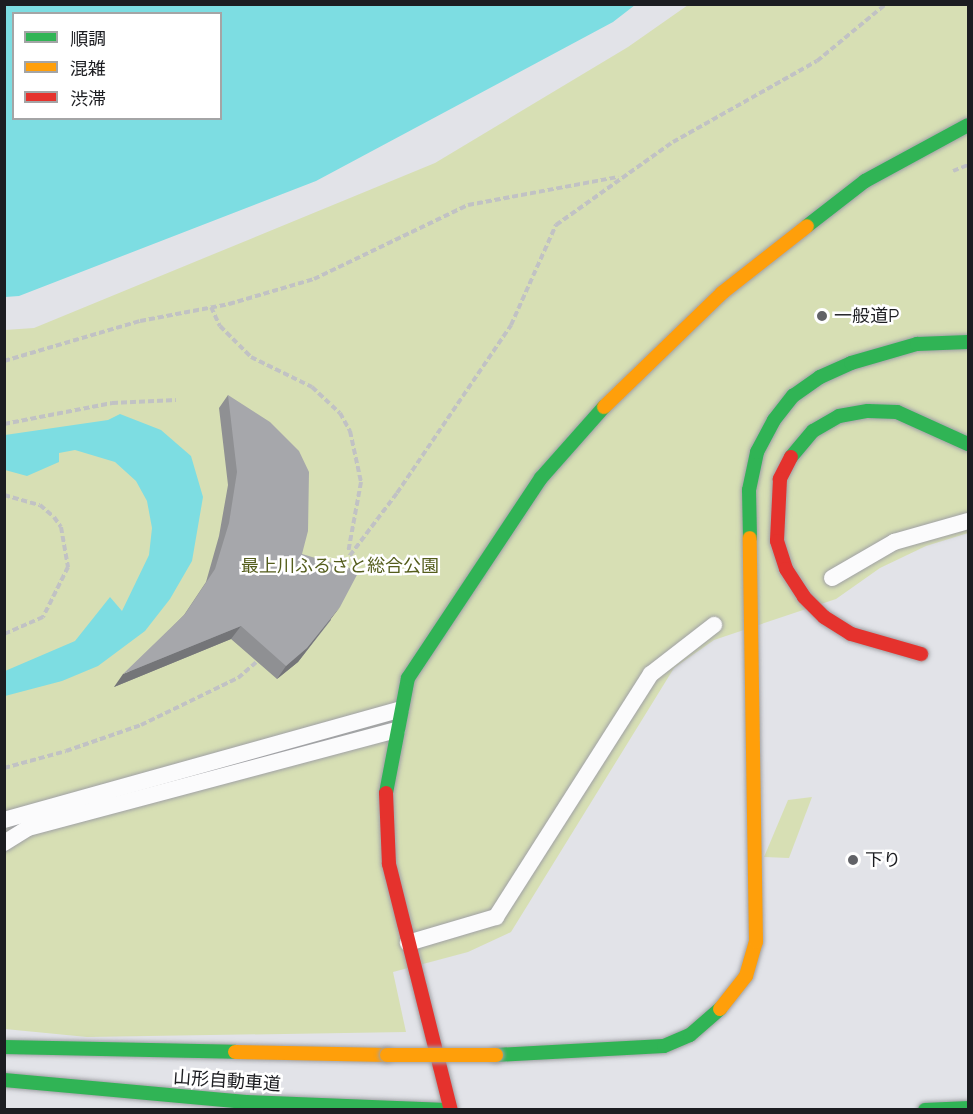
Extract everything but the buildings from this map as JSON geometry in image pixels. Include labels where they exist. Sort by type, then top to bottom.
[{"type":"main road","points":[[452,1110],[389,864],[386,796],[408,678],[445,618],[541,478],[623,386],[722,293],[865,181],[969,125]]},
{"type":"main road","points":[[4,1047],[496,1055],[664,1046],[690,1035],[730,1001],[746,976],[756,942],[749,490],[757,452],[774,420],[793,396],[820,377],[851,363],[917,344],[969,342]]},
{"type":"main road","points":[[921,654],[851,634],[824,617],[804,597],[786,570],[777,540],[780,479],[794,450],[813,431],[839,416],[868,411],[897,412],[969,444]]},
{"type":"main road","name":"山形自動車道","points":[[4,1080],[246,1102],[447,1110]]},
{"type":"main road","points":[[925,1110],[969,1108]]},
{"type":"lane","points":[[832,578],[894,542],[969,520]]},
{"type":"lane","points":[[408,943],[496,917],[651,674],[714,625]]},
{"type":"lane","points":[[4,820],[401,709]]},
{"type":"lane","points":[[4,843],[28,828],[397,730]]},
{"type":"path","points":[[336,576],[397,493],[511,326],[556,225],[673,142],[817,61],[886,4]]},
{"type":"path","points":[[953,171],[969,165]]},
{"type":"path","points":[[4,361],[140,321],[211,308],[314,279],[468,205],[622,176]]},
{"type":"path","points":[[211,308],[220,326],[251,357],[312,387],[340,413],[350,431],[361,482],[348,557]]},
{"type":"path","points":[[4,424],[112,403],[176,400]]},
{"type":"path","points":[[4,495],[40,505],[54,516],[61,527],[68,567],[54,602],[43,617],[4,634]]},
{"type":"path","points":[[4,768],[66,752],[141,725],[238,678],[263,656]]},
{"type":"green space","name":"最上川ふるさと総合公園","points":[[688,5],[968,5],[968,533],[926,546],[880,568],[836,599],[714,640],[674,668],[511,932],[468,952],[393,972],[406,1032],[87,1037],[5,1029],[5,330],[34,328],[435,163],[628,47]]},
{"type":"green space","points":[[812,797],[789,858],[764,857],[788,800]]},
{"type":"water","points":[[5,4],[635,4],[613,22],[316,181],[19,296],[5,297]]},
{"type":"water","points":[[120,414],[161,430],[191,456],[203,497],[192,561],[170,599],[145,631],[98,666],[62,681],[5,696],[5,671],[75,641],[110,597],[122,611],[149,555],[152,528],[147,501],[136,481],[115,462],[75,450],[59,453],[59,462],[27,476],[5,470],[5,435],[108,420]]},
{"type":"traffic: fast","points":[[807,226],[865,181],[968,125]]},
{"type":"traffic: fast","points":[[750,538],[749,490],[757,452],[774,420],[793,396],[820,377],[851,363],[917,344],[968,342]]},
{"type":"traffic: fast","points":[[386,793],[408,678],[541,478],[604,407]]},
{"type":"traffic: fast","points":[[791,457],[813,431],[839,416],[868,411],[897,412],[968,444]]},
{"type":"traffic: fast","points":[[496,1055],[664,1046],[690,1035],[720,1009]]},
{"type":"traffic: fast","points":[[4,1047],[235,1052]]},
{"type":"traffic: fast","points":[[4,1080],[246,1102],[447,1110]]},
{"type":"traffic: fast","points":[[925,1110],[968,1108]]},
{"type":"traffic: slow","points":[[604,407],[722,293],[807,226]]},
{"type":"traffic: slow","points":[[720,1009],[746,976],[756,942],[750,538]]},
{"type":"traffic: slow","points":[[235,1052],[387,1055]]},
{"type":"traffic: slow","points":[[387,1055],[496,1055]]},
{"type":"traffic: jam","points":[[791,457],[780,479],[777,541],[786,569],[804,597],[824,617],[851,634],[921,654]]},
{"type":"traffic: jam","points":[[386,793],[389,864],[451,1110]]},
{"type":"place","name":"一般道P","points":[[822,316]]},
{"type":"place","name":"下り","points":[[853,860]]}]
